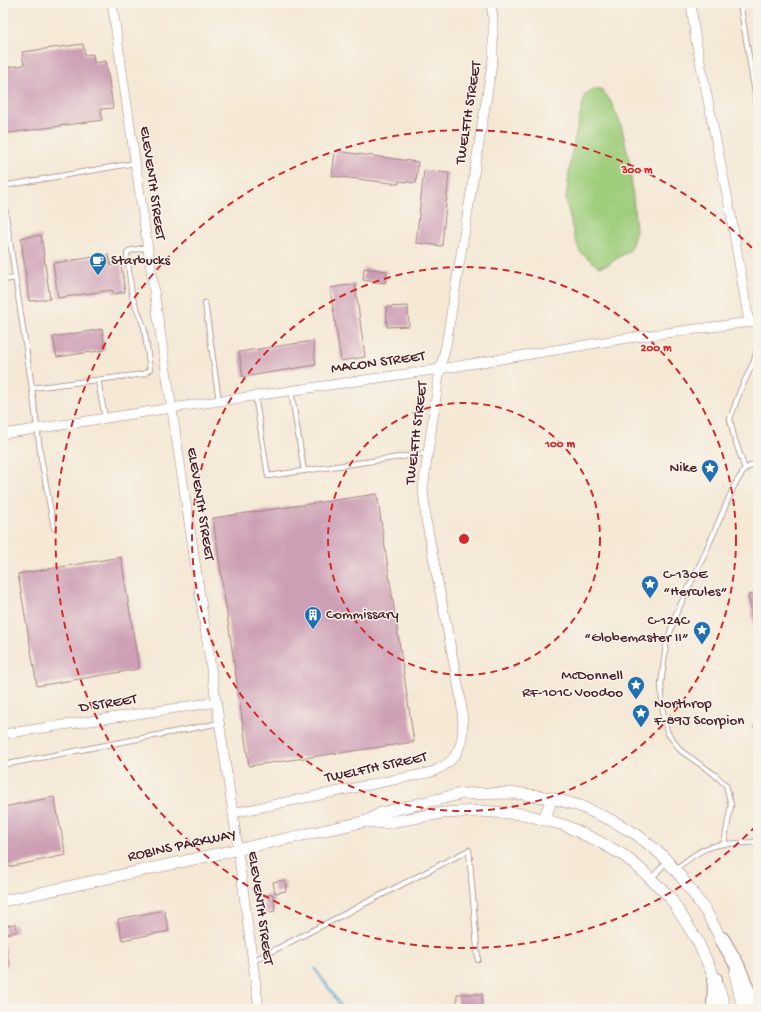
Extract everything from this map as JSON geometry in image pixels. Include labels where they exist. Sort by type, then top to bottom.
[{"type":"main road","points":[[722,939],[737,964],[755,1009]]},
{"type":"main road","points":[[714,1009],[715,979]]},
{"type":"street","name":"ELEVENTH STREET","points":[[112,3],[171,408],[234,813],[259,1009]]},
{"type":"street","name":"TWELFTH STREET","points":[[234,813],[432,772],[449,762],[459,748],[463,726],[461,700],[426,520],[423,488],[440,369],[446,345],[493,58],[493,18],[491,3]]},
{"type":"street","points":[[691,3],[695,36],[753,322]]},
{"type":"street","name":"MACON STREET","points":[[3,434],[440,369],[628,338],[753,322]]},
{"type":"street","name":"D STREET","points":[[3,734],[216,702]]},
{"type":"street","name":"ROBINS PARKWAY","points":[[367,821],[381,812],[460,794],[516,793],[552,798],[580,806],[611,820],[636,834],[662,855],[707,913],[722,939],[734,970],[742,1009]]},
{"type":"street","points":[[468,812],[469,794]]},
{"type":"street","points":[[544,820],[552,798]]},
{"type":"street","name":"ROBINS PARKWAY","points":[[3,901],[367,821],[384,823],[444,813],[479,811],[523,814],[564,825],[598,841],[623,855],[651,879],[668,896],[697,940],[715,979],[723,1000],[724,1009]]},
{"type":"lane","points":[[740,3],[758,111]]},
{"type":"lane","points":[[3,186],[135,163]]},
{"type":"lane","points":[[3,196],[41,458],[54,528]]},
{"type":"lane","points":[[32,388],[144,374],[150,369],[144,327],[132,296],[127,254],[130,251],[147,247]]},
{"type":"lane","points":[[3,280],[15,278]]},
{"type":"lane","points":[[205,303],[220,401]]},
{"type":"lane","points":[[745,469],[734,437],[730,419],[754,361],[758,344]]},
{"type":"lane","points":[[98,380],[105,418]]},
{"type":"lane","points":[[292,390],[304,471]]},
{"type":"lane","points":[[255,396],[268,476],[428,453]]},
{"type":"lane","points":[[724,844],[731,805],[726,785],[714,774],[681,751],[667,732],[662,713],[661,684],[666,644],[676,614],[703,558],[734,486],[745,469],[758,462]]},
{"type":"lane","points":[[3,765],[220,723]]},
{"type":"lane","points":[[651,879],[702,849],[724,844],[758,842]]},
{"type":"lane","points":[[253,961],[469,850],[478,960]]},
{"type":"path","points":[[753,727],[758,726]]},
{"type":"green space","points":[[594,89],[601,89],[610,100],[621,125],[630,164],[636,231],[630,250],[607,265],[599,267],[580,252],[574,235],[566,200],[571,156],[585,94]]},
{"type":"building","points":[[83,44],[85,55],[93,54],[94,63],[106,61],[113,108],[101,109],[102,120],[3,134],[3,68],[24,65],[22,52]]},
{"type":"building","points":[[335,151],[418,162],[416,183],[399,181],[399,184],[332,176]]},
{"type":"building","points":[[424,170],[449,173],[442,246],[416,243]]},
{"type":"building","points":[[41,235],[50,299],[29,301],[21,238]]},
{"type":"building","points":[[109,255],[111,266],[121,265],[125,292],[113,294],[112,290],[58,298],[53,263]]},
{"type":"building","points":[[364,268],[387,271],[385,283],[363,280]]},
{"type":"building","points":[[355,284],[365,357],[341,361],[330,288]]},
{"type":"building","points":[[408,306],[409,326],[387,327],[386,307]]},
{"type":"building","points":[[102,329],[105,350],[57,357],[53,337]]},
{"type":"building","points":[[313,341],[316,365],[243,377],[239,352]]},
{"type":"building","name":"Commissary","points":[[377,494],[414,742],[249,766],[213,518]]},
{"type":"building","points":[[121,557],[139,669],[37,686],[18,574]]},
{"type":"building","points":[[758,593],[758,638],[757,638],[748,595]]},
{"type":"building","points":[[54,797],[66,855],[3,868],[3,807]]},
{"type":"building","points":[[285,880],[286,891],[275,893],[273,882]]},
{"type":"building","points":[[273,894],[275,911],[265,913],[263,896]]},
{"type":"building","points":[[164,910],[169,931],[122,940],[118,919]]},
{"type":"building","points":[[16,924],[17,932],[5,934],[4,926]]},
{"type":"building","points":[[3,945],[8,965],[3,966]]},
{"type":"building","points":[[457,994],[482,994],[482,1009],[457,1009]]},
{"type":"waterway","points":[[315,969],[342,1009]]},
{"type":"place","name":"Starbucks","points":[[98,276]]},
{"type":"place","name":"Nike","points":[[710,483]]},
{"type":"place","name":"C-130E “Hercules”","points":[[650,599]]},
{"type":"place","name":"Commissary","points":[[313,630]]},
{"type":"place","name":"C-124C “Globemaster II”","points":[[702,645]]},
{"type":"place","name":"McDonnell RF-101C Voodoo","points":[[636,700]]},
{"type":"place","name":"Northrop F-89J Scorpion","points":[[641,728]]}]
